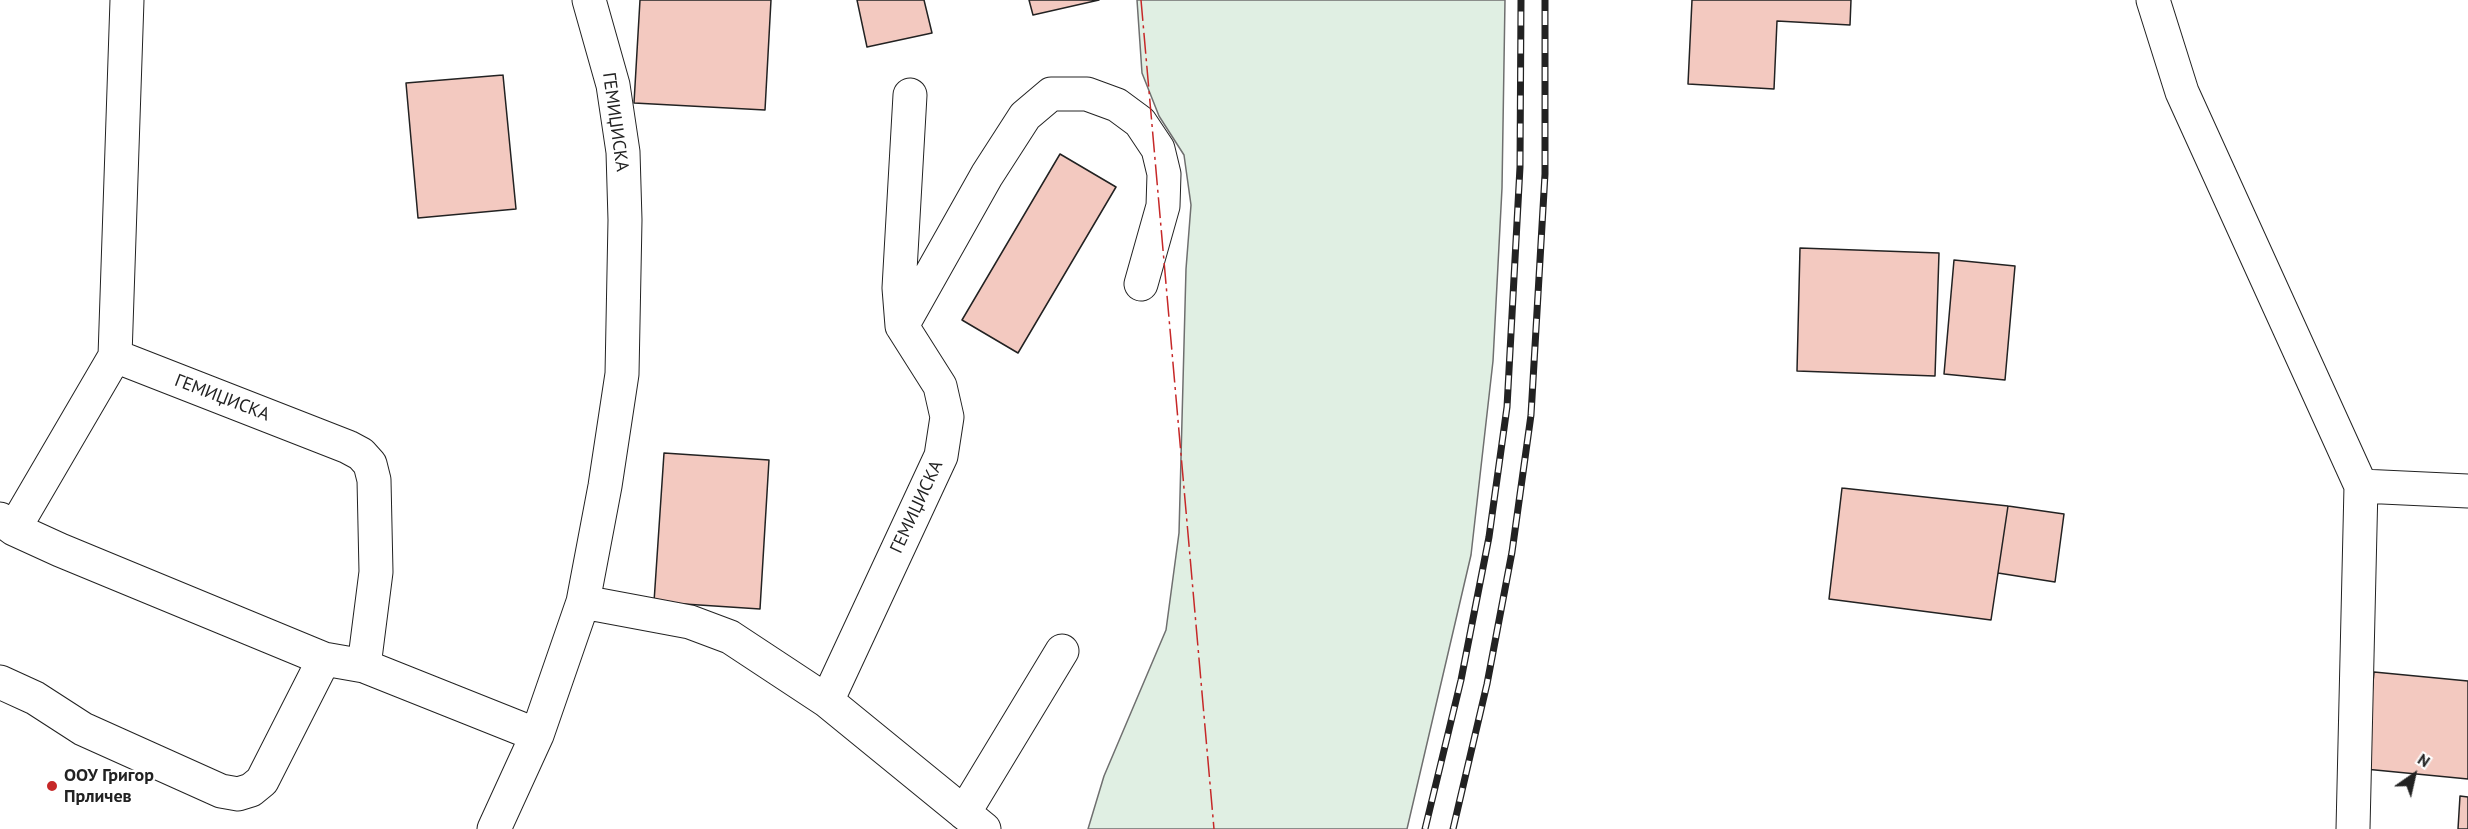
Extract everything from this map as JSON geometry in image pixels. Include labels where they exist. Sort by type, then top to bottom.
[{"type":"street","points":[[127,0],[115,356],[7,524],[324,659],[364,666],[537,735]]},
{"type":"street","name":"ГЕМИЏИСКА","points":[[494,829],[537,735],[583,602],[605,486],[622,374],[625,220],[623,152],[613,85],[589,0]]},
{"type":"street","points":[[2154,0],[2182,92],[2361,486],[2353,829]]},
{"type":"street","points":[[902,326],[987,175],[1025,116],[1051,94],[1087,94],[1117,105],[1140,122],[1158,149],[1164,174],[1163,206],[1141,284]]},
{"type":"street","name":"ГЕМИЏИСКА","points":[[827,701],[941,456],[946,417],[940,386],[902,326],[899,288],[910,95]]},
{"type":"street","name":"ГЕМИЏИСКА","points":[[115,356],[348,447],[361,454],[370,464],[374,480],[376,572],[364,666]]},
{"type":"street","points":[[2361,486],[2468,491]]},
{"type":"street","points":[[583,602],[690,622],[730,637],[827,701],[974,821],[1062,651]]},
{"type":"street","points":[[0,682],[35,698],[82,729],[221,791],[238,794],[251,790],[262,781],[324,659]]},
{"type":"green space","points":[[1137,0],[1505,0],[1502,188],[1493,361],[1471,555],[1407,829],[1088,829],[1104,776],[1166,630],[1179,533],[1186,269],[1191,205],[1184,155],[1159,116],[1142,73]]},
{"type":"building","points":[[640,0],[771,0],[765,110],[634,103]]},
{"type":"building","points":[[857,0],[924,0],[932,33],[867,47]]},
{"type":"building","points":[[1029,0],[1099,0],[1033,15]]},
{"type":"building","points":[[1692,0],[1851,0],[1850,25],[1777,21],[1774,89],[1688,84]]},
{"type":"building","points":[[503,75],[516,209],[418,218],[406,83]]},
{"type":"building","points":[[1060,154],[1116,187],[1018,353],[962,320]]},
{"type":"building","points":[[1800,248],[1939,253],[1935,376],[1797,371]]},
{"type":"building","points":[[1954,260],[2015,266],[2005,380],[1944,374]]},
{"type":"building","points":[[664,453],[769,460],[760,609],[654,602]]},
{"type":"building","points":[[1842,488],[2008,506],[1991,620],[1829,599]]},
{"type":"building","points":[[2008,506],[2064,514],[2055,582],[1998,573]]},
{"type":"building","points":[[2374,672],[2468,681],[2468,779],[2365,769]]},
{"type":"building","points":[[2460,796],[2468,797],[2468,829],[2458,829]]},
{"type":"railway","points":[[1425,829],[1461,680],[1489,537],[1507,407],[1520,167],[1521,0]]},
{"type":"railway","points":[[1453,829],[1487,684],[1512,552],[1531,415],[1545,174],[1545,0]]},
{"type":"power","points":[[1141,0],[1214,829]]},
{"type":"place","name":"ООУ Григор Прличев","points":[[52,786]]}]
